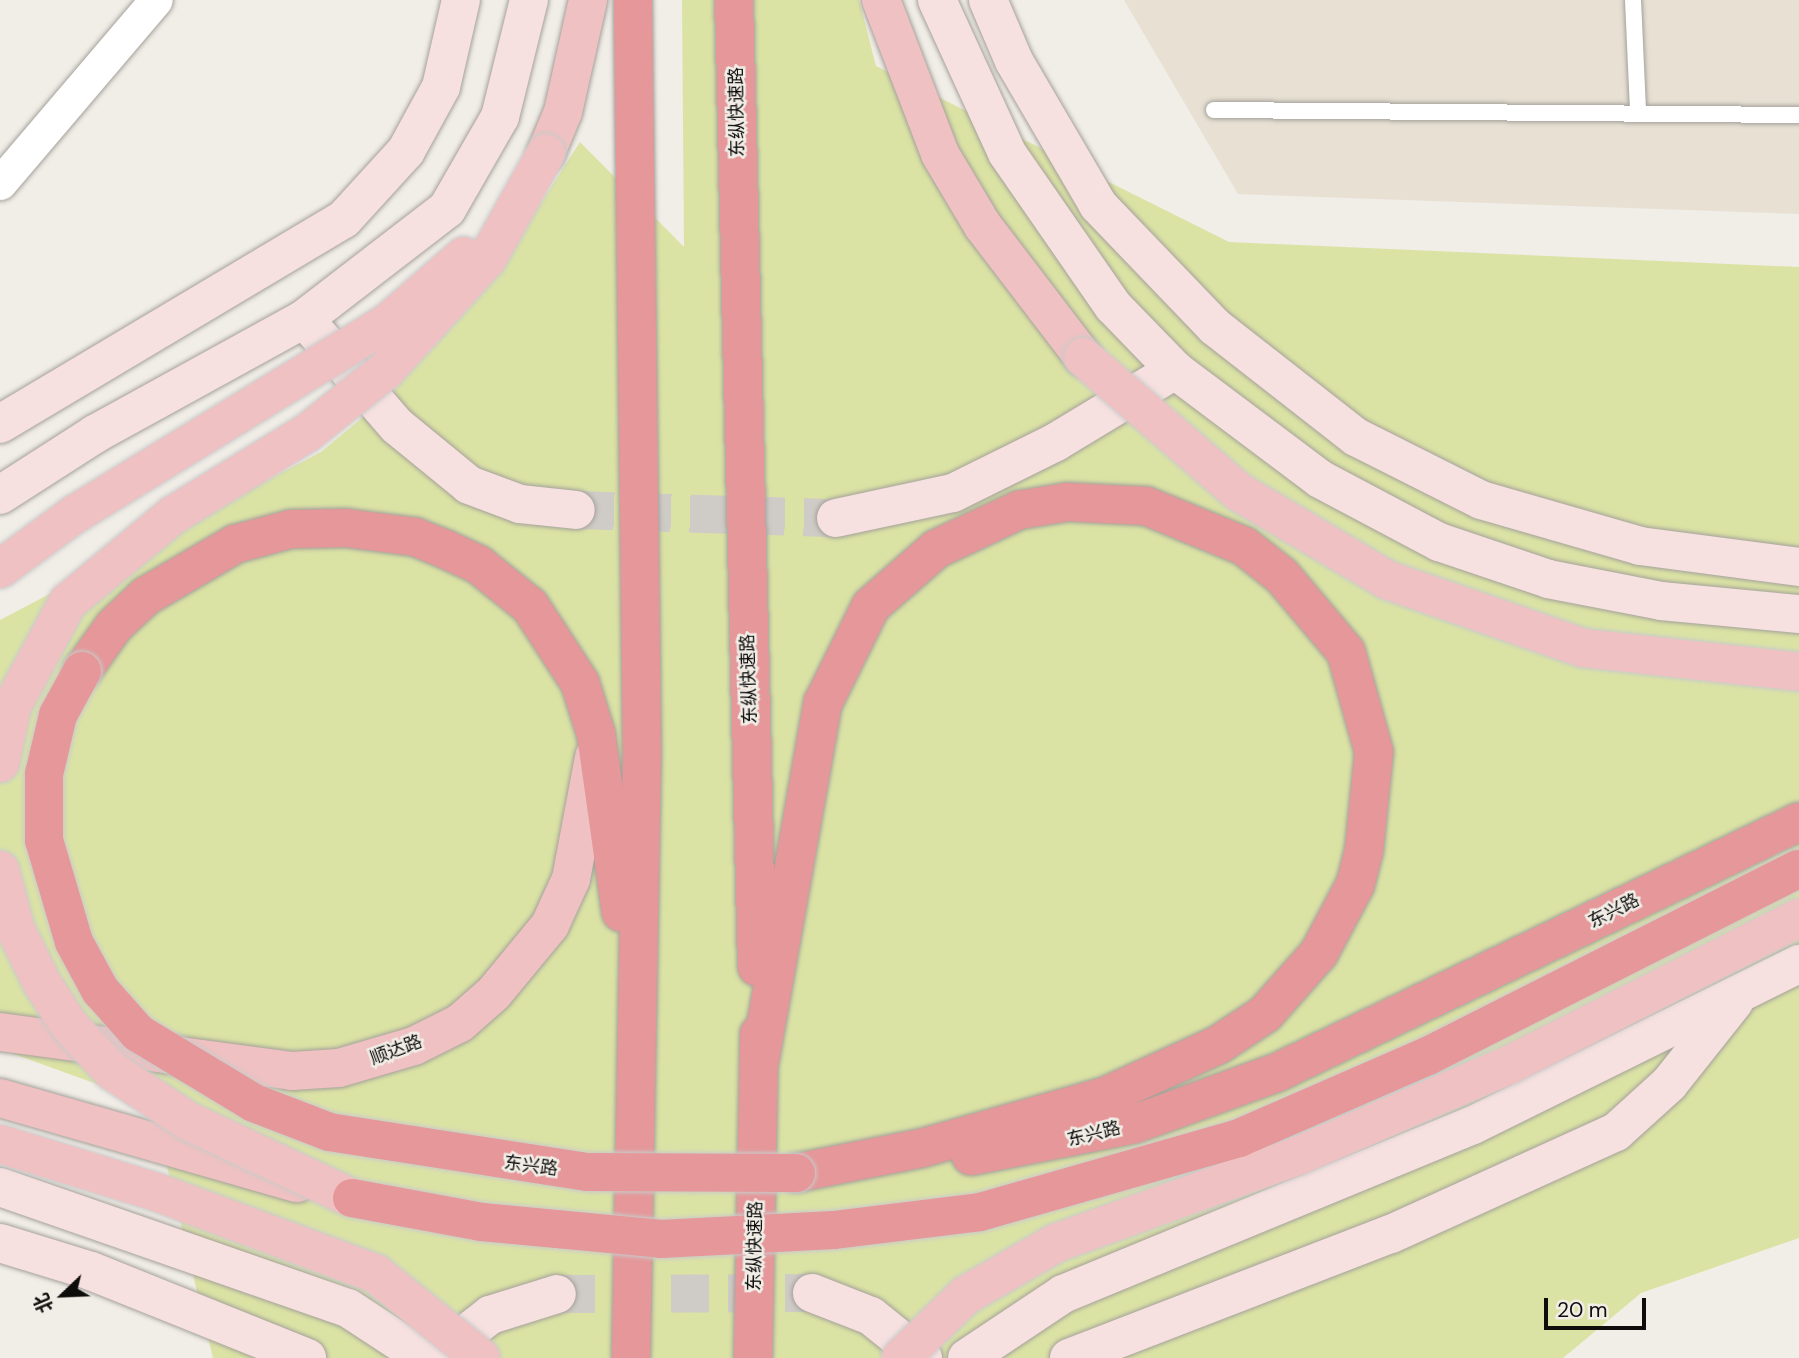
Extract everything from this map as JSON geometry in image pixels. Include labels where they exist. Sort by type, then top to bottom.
[{"type":"highway","points":[[631,1358],[642,752],[633,0]]},
{"type":"highway","name":"东纵快速路","points":[[734,0],[760,1059],[753,1358]]},
{"type":"highway","points":[[760,1059],[811,749],[844,650],[871,606],[936,549],[1019,510],[1106,501],[1203,524],[1282,576],[1346,652],[1364,700],[1374,752],[1364,850],[1355,885],[1319,953],[1265,1014],[1154,1077],[922,1148],[796,1172]]},
{"type":"highway","name":"东兴路","points":[[638,1039],[596,734],[580,683],[530,606],[479,565],[401,535],[290,529],[235,544],[146,596],[114,626],[82,671],[58,715],[44,774],[44,840],[74,942],[100,990],[138,1033],[184,1064],[254,1103],[329,1132],[587,1172],[796,1172],[1062,1142],[1197,1104],[1358,1037],[1799,822]]},
{"type":"highway","points":[[352,1198],[482,1222],[661,1240],[834,1230],[981,1212],[1239,1138],[1428,1056],[1799,869]]},
{"type":"main road","points":[[0,763],[12,706],[68,602],[173,515],[307,433],[386,370],[487,259],[547,153],[564,112],[589,0]]},
{"type":"main road","points":[[881,0],[940,154],[998,246],[1083,357],[1239,492],[1387,580],[1583,648],[1799,672]]},
{"type":"main road","points":[[0,569],[75,514],[387,323],[481,238],[547,153]]},
{"type":"main road","name":"顺达路","points":[[0,1032],[292,1071],[339,1068],[425,1040],[460,1023],[494,993],[550,925],[584,830],[596,734]]},
{"type":"main road","points":[[0,870],[15,928],[42,983],[69,1025],[112,1071],[188,1121],[352,1198]]},
{"type":"main road","points":[[901,1358],[966,1295],[1056,1243],[1300,1155],[1509,1065],[1799,919]]},
{"type":"main road","points":[[0,1098],[352,1198]]},
{"type":"main road","points":[[0,1144],[156,1192],[376,1274],[481,1358]]},
{"type":"street","points":[[0,183],[156,0]]},
{"type":"street","points":[[0,424],[345,219],[406,151],[441,88],[461,0]]},
{"type":"street","points":[[0,495],[95,434],[304,319],[447,209],[500,117],[529,0]]},
{"type":"street","points":[[937,0],[980,100],[1052,223],[1113,306],[1175,370],[1320,479],[1439,542],[1598,589],[1726,610],[1799,614]]},
{"type":"street","points":[[988,0],[1014,61],[1098,205],[1215,327],[1356,437],[1481,500],[1640,547],[1799,567]]},
{"type":"street","points":[[304,319],[397,426],[470,485],[520,504],[576,510]]},
{"type":"street","points":[[836,518],[953,493],[1056,442],[1175,370]]},
{"type":"street","points":[[967,1358],[1063,1294],[1473,1125],[1799,964]]},
{"type":"street","points":[[1069,1358],[1391,1234],[1616,1132],[1669,1084],[1740,994]]},
{"type":"street","points":[[0,1187],[348,1308],[424,1358]]},
{"type":"street","points":[[0,1244],[91,1271],[307,1358]]},
{"type":"street","points":[[811,1293],[871,1316],[923,1358]]},
{"type":"street","points":[[435,1358],[490,1315],[557,1294]]},
{"type":"lane","points":[[1633,0],[1637,110]]},
{"type":"lane","points":[[1214,110],[1637,110],[1799,115]]},
{"type":"shaded area","points":[[1124,0],[1799,0],[1799,214],[1238,194]]},
{"type":"green space","points":[[682,0],[859,0],[876,66],[1229,242],[1799,267],[1799,1238],[1641,1293],[1563,1358],[213,1358],[152,1104],[0,1049],[0,620],[321,452],[387,397],[485,290],[580,142],[684,247]]},
{"type":"tunnel","points":[[576,510],[836,518]]},
{"type":"tunnel","points":[[557,1294],[812,1293]]}]
